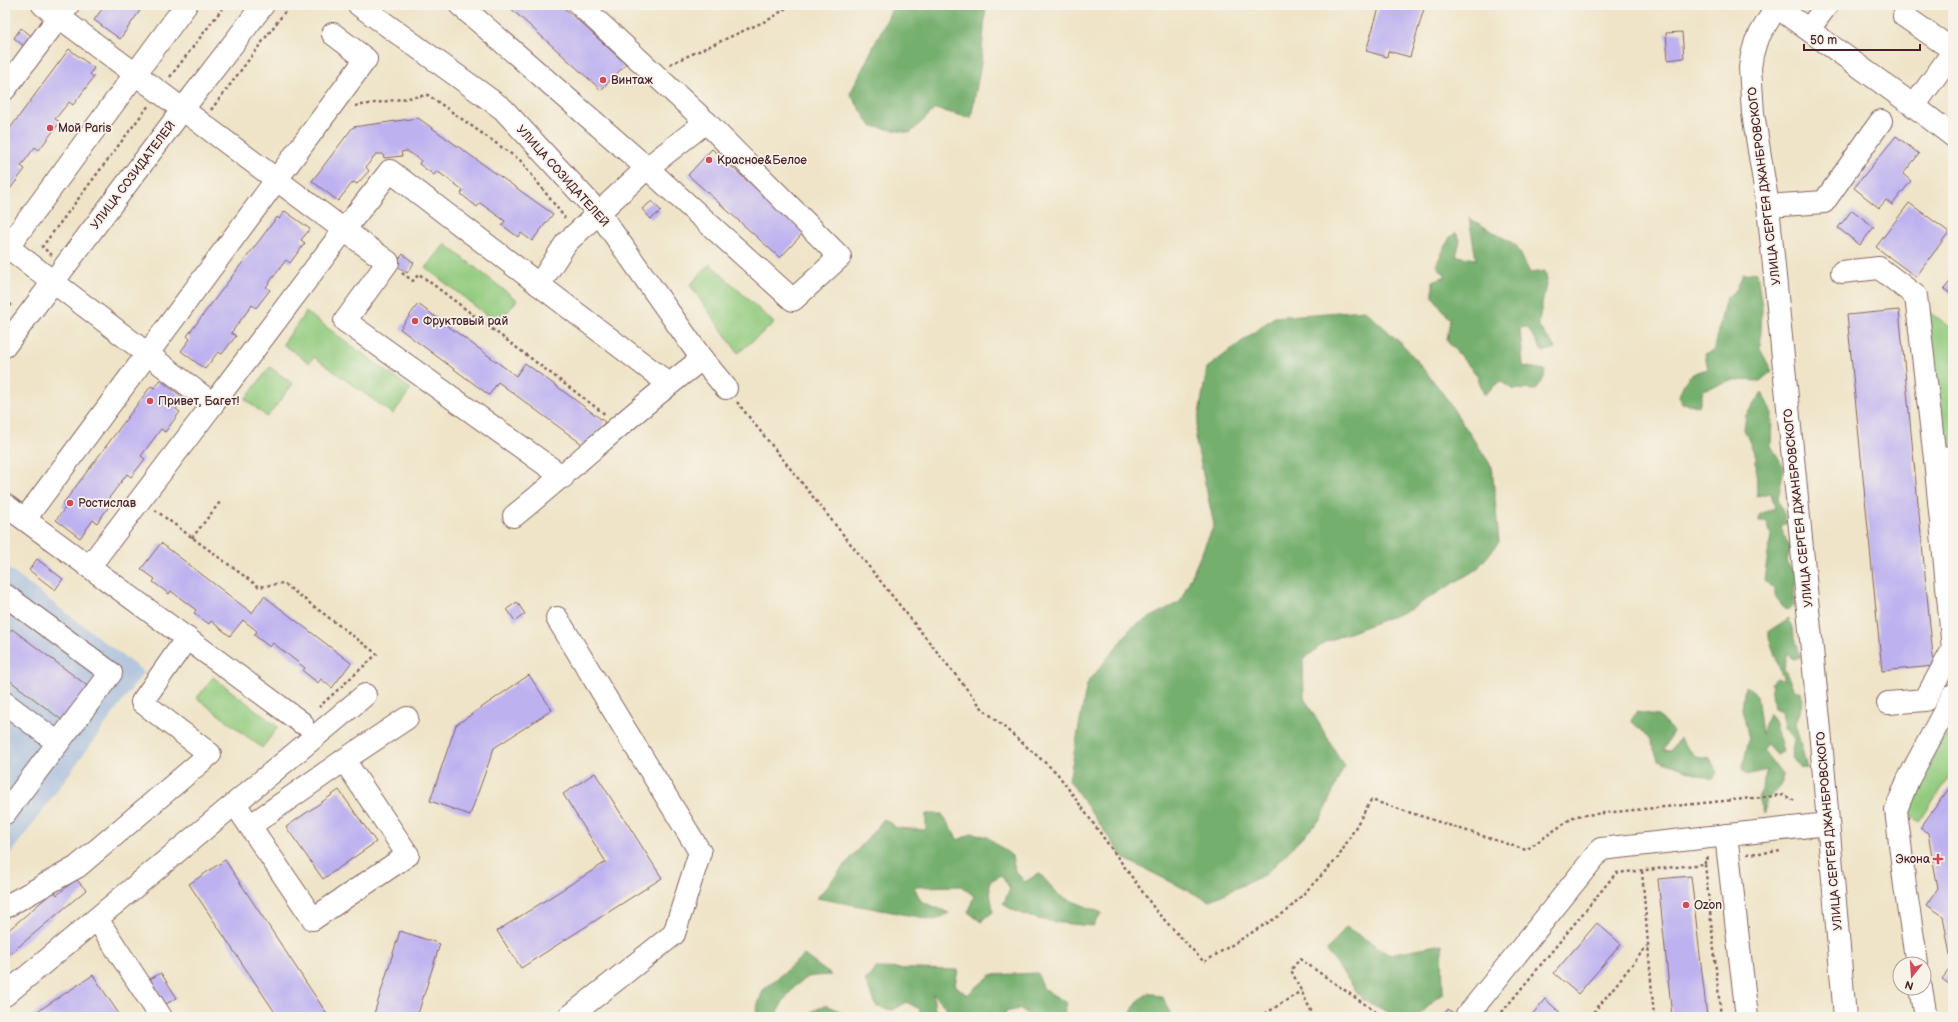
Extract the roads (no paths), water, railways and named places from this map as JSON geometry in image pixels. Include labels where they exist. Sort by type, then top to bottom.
[{"type":"street","points":[[186,5],[6,248],[53,281],[213,404]]},
{"type":"street","name":"УЛИЦА СОЗИДАТЕЛЕЙ","points":[[5,346],[263,5]]},
{"type":"street","name":"УЛИЦА СОЗИДАТЕЛЕЙ","points":[[359,5],[503,109],[599,212],[702,359],[726,388]]},
{"type":"street","points":[[460,5],[647,168],[793,300],[840,257],[706,122],[580,5]]},
{"type":"street","points":[[1809,29],[1826,5]]},
{"type":"street","points":[[1775,6],[1809,29],[1953,136]]},
{"type":"street","name":"УЛИЦА СЕРГЕЯ ДЖАНБРОВСКОГО","points":[[1775,6],[1756,41],[1750,68],[1753,114],[1768,206],[1820,730],[1845,1017]]},
{"type":"street","points":[[5,89],[57,9],[136,74],[388,262],[345,321],[563,477]]},
{"type":"street","points":[[1902,9],[1953,51],[1914,106]]},
{"type":"street","points":[[25,519],[366,59],[333,34]]},
{"type":"street","points":[[1768,206],[1824,202],[1881,121]]},
{"type":"street","points":[[539,285],[566,243],[647,168],[706,122]]},
{"type":"street","points":[[90,567],[390,171],[669,384]]},
{"type":"street","points":[[1842,272],[1879,268],[1916,296],[1948,456],[1953,649],[1925,700],[1888,703]]},
{"type":"street","points":[[514,516],[563,477],[669,384],[702,359]]},
{"type":"street","points":[[5,505],[302,723]]},
{"type":"street","points":[[5,813],[111,674],[8,605]]},
{"type":"street","points":[[557,618],[700,852],[674,934],[569,1017]]},
{"type":"street","points":[[5,907],[77,867],[210,754],[142,702],[187,638]]},
{"type":"street","points":[[5,995],[365,695]]},
{"type":"street","points":[[1916,956],[1905,886],[1896,810],[1908,780],[1953,695]]},
{"type":"street","points":[[5,703],[58,742]]},
{"type":"street","points":[[250,826],[407,718]]},
{"type":"street","points":[[235,804],[313,919],[408,855],[344,760]]},
{"type":"street","points":[[1466,1017],[1601,850],[1828,824]]},
{"type":"street","points":[[1726,835],[1747,1017]]},
{"type":"street","points":[[97,919],[161,1017]]},
{"type":"street","points":[[1922,996],[1926,1017]]},
{"type":"place","name":"Винтаж","points":[[603,80]]},
{"type":"place","name":"Мой Paris","points":[[50,128]]},
{"type":"place","name":"Красное&Белое","points":[[709,160]]},
{"type":"place","name":"Фруктовый рай","points":[[415,321]]},
{"type":"place","name":"Привет, Багет!","points":[[150,401]]},
{"type":"place","name":"Ростислав","points":[[70,503]]},
{"type":"place","name":"Экона","points":[[1938,859]]},
{"type":"place","name":"Ozon","points":[[1686,905]]}]
